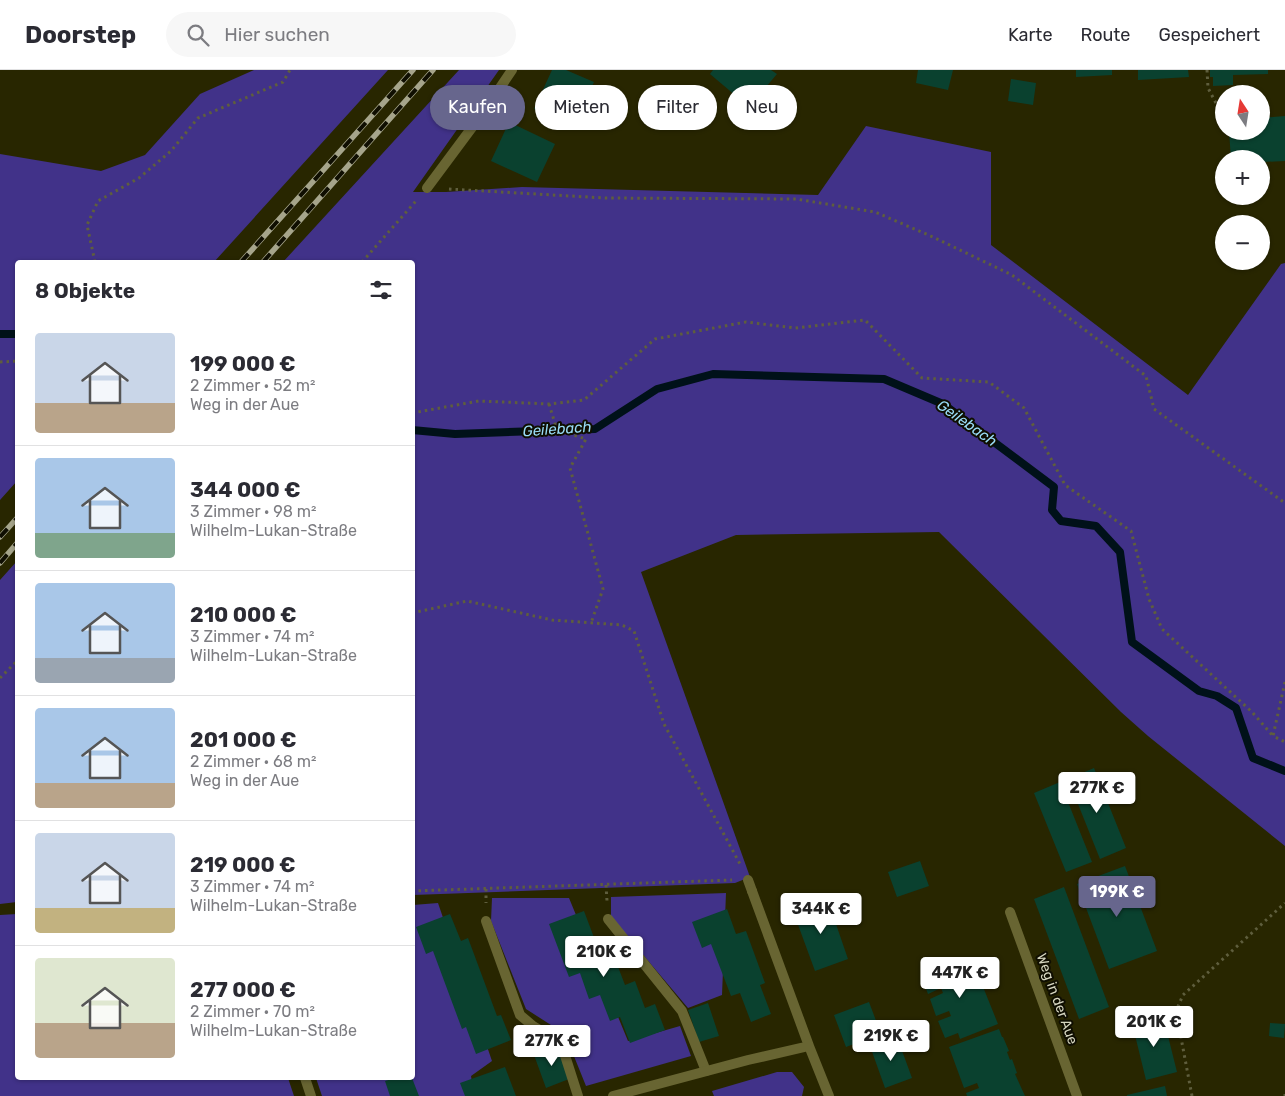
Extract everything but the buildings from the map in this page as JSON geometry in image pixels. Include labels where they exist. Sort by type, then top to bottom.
[{"type":"street","points":[[427,188],[512,70]]},
{"type":"street","points":[[748,880],[829,1096]]},
{"type":"street","name":"Weg in der Aue","points":[[1010,912],[1077,1096]]},
{"type":"street","points":[[608,919],[682,1011],[706,1071]]},
{"type":"street","points":[[486,921],[520,1015],[533,1026],[561,1043],[578,1096]]},
{"type":"street","points":[[613,1096],[809,1046]]},
{"type":"street","points":[[306,1080],[311,1096]]},
{"type":"path","points":[[95,260],[87,225],[98,201],[139,178],[171,151],[198,118],[283,82],[290,70]]},
{"type":"path","points":[[1207,70],[1208,88],[1215,101]]},
{"type":"path","points":[[364,260],[427,188],[605,198],[796,199],[875,212],[933,237],[1012,275],[1146,376],[1154,409],[1285,502]]},
{"type":"path","points":[[415,412],[478,401],[549,404],[584,400],[655,339],[746,322],[795,328],[865,320],[922,378],[989,382],[1024,408],[1065,485],[1131,530],[1149,599],[1162,629],[1252,712],[1272,736],[1285,742]]},
{"type":"path","points":[[0,362],[15,361]]},
{"type":"path","points":[[549,404],[557,430],[586,439],[570,468],[603,589],[591,623]]},
{"type":"path","points":[[415,612],[467,601],[552,620],[622,625],[634,631],[664,724],[748,880],[415,892]]},
{"type":"path","points":[[0,678],[15,663]]},
{"type":"path","points":[[1272,736],[1285,682]]},
{"type":"path","points":[[1192,1096],[1176,1012],[1183,995],[1285,903]]},
{"type":"shaded area","points":[[254,70],[388,70],[216,260],[15,260],[15,483],[0,500],[0,154],[101,171],[145,155],[200,94]]},
{"type":"shaded area","points":[[459,70],[499,70],[488,85],[445,85]]},
{"type":"shaded area","points":[[430,102],[430,130],[457,130],[413,192],[446,192],[522,187],[818,195],[866,126],[991,152],[991,245],[1188,395],[1281,264],[1285,263],[1285,846],[1148,736],[1121,712],[939,532],[736,535],[641,572],[750,877],[735,883],[415,895],[415,260],[285,260]]},
{"type":"shaded area","points":[[15,563],[15,902],[0,904],[0,580]]},
{"type":"shaded area","points":[[726,893],[722,995],[688,1008],[611,917],[611,897]]},
{"type":"shaded area","points":[[492,898],[569,898],[628,1041],[680,1026],[691,1056],[586,1086],[565,1034],[526,1009],[491,921]]},
{"type":"shaded area","points":[[438,903],[492,1061],[471,1076],[474,1094],[468,1096],[322,1096],[317,1080],[415,1080],[415,905]]},
{"type":"shaded area","points":[[15,914],[15,1080],[289,1080],[294,1096],[0,1096],[0,915]]},
{"type":"shaded area","points":[[777,1072],[792,1072],[804,1087],[802,1096],[714,1096],[712,1091]]},
{"type":"waterway","name":"Geilebach","points":[[0,334],[15,334]]},
{"type":"waterway","name":"Geilebach","points":[[415,430],[455,434],[595,429],[657,389],[713,374],[884,379],[943,404],[1054,487],[1052,510],[1061,521],[1096,526],[1120,552],[1132,642],[1199,691],[1217,696],[1236,708],[1253,758],[1285,771]]},
{"type":"railway","points":[[243,260],[413,70]]},
{"type":"railway","points":[[265,260],[433,70]]},
{"type":"railway","points":[[0,537],[15,520]]},
{"type":"railway","points":[[0,563],[15,546]]}]
